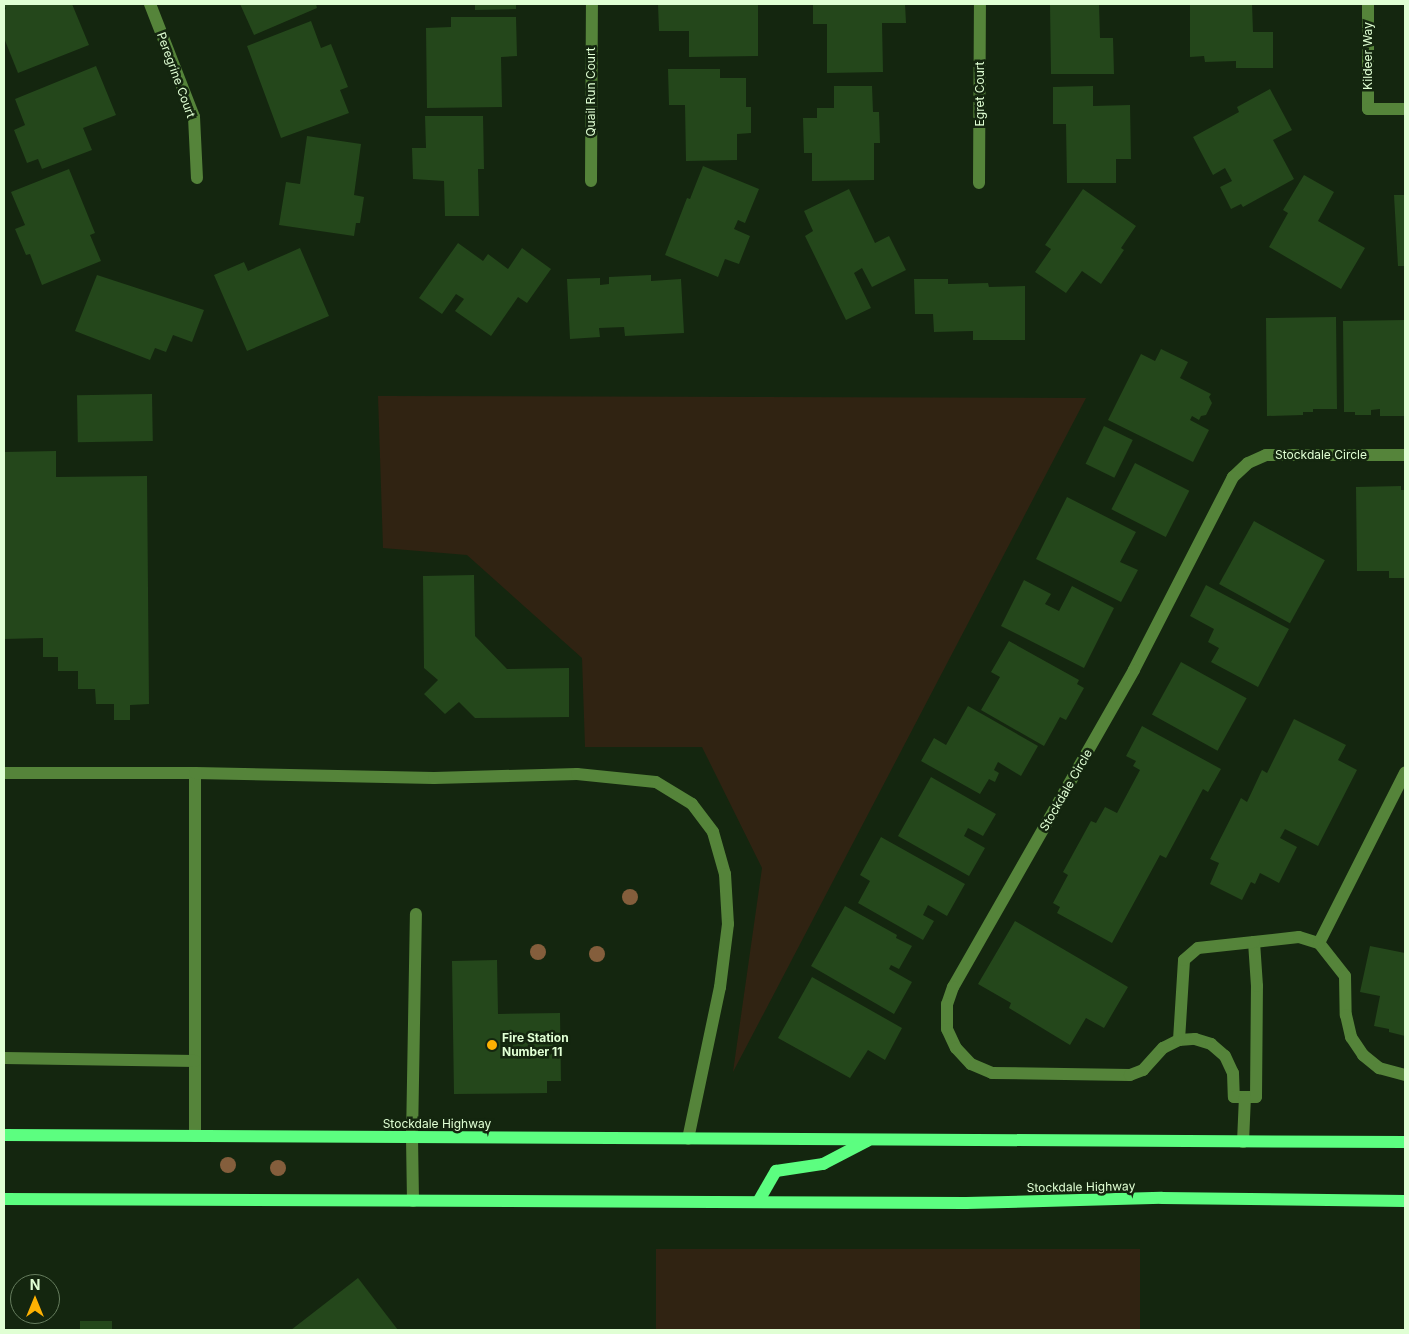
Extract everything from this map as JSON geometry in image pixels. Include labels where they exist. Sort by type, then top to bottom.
[{"type":"main road","name":"Stockdale Highway","points":[[4,1135],[1405,1142]]},
{"type":"main road","name":"Stockdale Highway","points":[[758,1202],[776,1172],[823,1164],[870,1140]]},
{"type":"main road","name":"Stockdale Highway","points":[[4,1199],[966,1203],[1162,1198],[1405,1201]]},
{"type":"street","name":"Peregrine Court","points":[[150,4],[194,117],[197,178]]},
{"type":"street","name":"Quail Run Court","points":[[591,181],[592,4]]},
{"type":"street","name":"Egret Court","points":[[979,183],[980,4]]},
{"type":"street","name":"Kildeer Way","points":[[1368,4],[1368,109],[1405,109]]},
{"type":"street","name":"Stockdale Circle","points":[[1178,1040],[1163,1048],[1143,1070],[1130,1075],[992,1072],[971,1064],[956,1048],[947,1029],[946,1004],[953,987],[1134,670],[1234,476],[1248,463],[1266,455],[1405,455]]},
{"type":"street","points":[[4,773],[195,773],[434,778],[577,774],[656,782],[692,804],[712,832],[725,874],[728,924],[720,987],[688,1139]]},
{"type":"street","points":[[195,773],[195,1136]]},
{"type":"street","points":[[1320,943],[1405,773]]},
{"type":"street","points":[[413,1201],[412,1138],[416,914]]},
{"type":"street","points":[[1254,942],[1257,986],[1256,1097],[1234,1097],[1233,1073],[1225,1056],[1211,1044],[1195,1039],[1178,1040],[1184,960],[1198,948],[1299,937],[1320,943],[1345,976],[1346,1015],[1351,1037],[1363,1055],[1379,1068],[1405,1075]]},
{"type":"street","points":[[4,1058],[195,1061]]},
{"type":"street","points":[[1243,1142],[1245,1097]]},
{"type":"shaded area","points":[[378,396],[1086,398],[733,1072],[762,868],[702,747],[585,747],[582,658],[467,555],[383,548]]},
{"type":"shaded area","points":[[656,1249],[1140,1249],[1140,1330],[656,1330]]},
{"type":"building","points":[[4,4],[72,4],[89,45],[18,73],[4,38],[4,10],[6,9]]},
{"type":"building","points":[[240,4],[316,4],[317,8],[254,35]]},
{"type":"building","points":[[475,4],[516,4],[516,9],[475,10]]},
{"type":"building","points":[[658,4],[758,4],[758,56],[689,57],[689,31],[659,31]]},
{"type":"building","points":[[813,4],[905,4],[906,23],[882,23],[883,72],[827,73],[827,24],[813,24]]},
{"type":"building","points":[[1050,4],[1099,4],[1100,38],[1113,38],[1114,74],[1051,74]]},
{"type":"building","points":[[1190,4],[1252,4],[1253,32],[1273,32],[1273,68],[1236,68],[1236,61],[1205,62],[1204,56],[1190,57]]},
{"type":"building","points":[[451,17],[516,17],[517,56],[501,57],[502,107],[427,108],[426,28],[451,27]]},
{"type":"building","points":[[311,21],[321,48],[331,44],[348,87],[340,90],[349,113],[281,138],[247,46]]},
{"type":"building","points":[[96,66],[116,115],[83,128],[92,150],[42,169],[38,159],[27,163],[14,130],[25,125],[15,99]]},
{"type":"building","points":[[668,69],[720,69],[720,78],[746,78],[746,107],[751,107],[751,133],[737,134],[737,160],[686,161],[685,105],[669,105]]},
{"type":"building","points":[[834,86],[872,86],[873,112],[879,112],[880,143],[874,143],[874,180],[812,181],[812,153],[804,153],[803,118],[817,118],[817,108],[834,108]]},
{"type":"building","points":[[1093,86],[1093,106],[1130,105],[1131,159],[1116,159],[1116,183],[1067,183],[1066,124],[1053,124],[1053,87]]},
{"type":"building","points":[[1270,89],[1292,130],[1273,140],[1294,179],[1243,207],[1241,204],[1231,209],[1220,187],[1232,181],[1225,168],[1213,175],[1193,137],[1239,112],[1237,107]]},
{"type":"building","points":[[425,116],[483,116],[484,169],[478,169],[479,216],[445,216],[444,181],[413,179],[412,148],[426,148]]},
{"type":"building","points":[[307,136],[361,144],[354,195],[364,197],[360,223],[356,223],[354,236],[279,225],[286,182],[300,184]]},
{"type":"building","points":[[703,166],[759,189],[745,223],[738,220],[734,229],[750,236],[739,264],[725,259],[718,277],[665,255],[687,198],[690,199]]},
{"type":"building","points":[[69,169],[95,233],[90,235],[101,261],[42,285],[30,254],[26,255],[15,229],[25,225],[11,192]]},
{"type":"building","points":[[1304,175],[1334,192],[1318,221],[1365,248],[1341,289],[1269,247],[1288,213],[1283,210]]},
{"type":"building","points":[[849,189],[875,243],[889,236],[906,270],[872,287],[862,268],[854,273],[871,308],[846,320],[805,236],[813,231],[804,211]]},
{"type":"building","points":[[1083,189],[1136,226],[1121,248],[1124,250],[1101,284],[1082,271],[1066,293],[1035,272],[1051,249],[1045,245]]},
{"type":"building","points":[[1394,195],[1405,195],[1405,266],[1398,266]]},
{"type":"building","points":[[458,243],[483,261],[488,254],[508,269],[522,248],[551,269],[527,303],[518,297],[491,336],[455,311],[464,299],[456,294],[442,314],[419,298]]},
{"type":"building","points":[[300,248],[329,316],[247,351],[214,275],[244,262],[248,271]]},
{"type":"building","points":[[97,275],[204,310],[192,342],[173,335],[166,352],[155,348],[150,360],[75,331]]},
{"type":"building","points":[[651,275],[651,281],[681,279],[684,333],[625,336],[624,327],[599,328],[600,337],[570,339],[567,279],[600,278],[600,285],[609,284],[609,277]]},
{"type":"building","points":[[914,279],[948,279],[948,284],[988,283],[989,287],[1025,286],[1025,340],[973,340],[973,331],[934,332],[933,314],[915,314]]},
{"type":"building","points":[[1336,317],[1337,409],[1313,409],[1313,412],[1303,412],[1303,415],[1267,416],[1266,318]]},
{"type":"building","points":[[1405,320],[1405,416],[1380,416],[1380,409],[1371,410],[1371,415],[1355,415],[1355,412],[1344,412],[1343,321]]},
{"type":"building","points":[[1161,349],[1188,362],[1180,378],[1211,394],[1209,397],[1212,403],[1206,415],[1201,416],[1199,420],[1192,416],[1190,420],[1209,430],[1193,462],[1108,420],[1141,354],[1155,361]]},
{"type":"building","points":[[152,394],[153,441],[78,442],[77,395]]},
{"type":"building","points":[[1104,426],[1133,440],[1114,478],[1086,464]]},
{"type":"building","points":[[56,451],[56,477],[147,476],[149,704],[130,705],[130,720],[114,720],[114,704],[96,704],[95,689],[78,689],[78,671],[58,671],[58,657],[43,657],[43,638],[4,639],[4,452]]},
{"type":"building","points":[[1135,463],[1189,491],[1166,537],[1111,509]]},
{"type":"building","points":[[1401,486],[1401,490],[1405,490],[1405,578],[1389,578],[1389,571],[1357,571],[1356,487]]},
{"type":"building","points":[[1067,497],[1136,532],[1120,562],[1138,570],[1121,602],[1036,559]]},
{"type":"building","points":[[1254,521],[1325,560],[1290,623],[1219,584]]},
{"type":"building","points":[[474,575],[475,636],[507,669],[569,668],[569,717],[475,718],[459,702],[445,714],[424,694],[438,680],[424,668],[423,576]]},
{"type":"building","points":[[1024,580],[1051,594],[1045,604],[1059,611],[1072,586],[1114,608],[1084,668],[1001,626]]},
{"type":"building","points":[[1206,585],[1289,629],[1258,687],[1211,662],[1219,648],[1208,642],[1214,629],[1190,616]]},
{"type":"building","points":[[1009,641],[1079,680],[1077,684],[1084,688],[1066,720],[1060,717],[1044,746],[981,710],[1000,677],[991,672]]},
{"type":"building","points":[[1181,662],[1247,698],[1218,751],[1152,714]]},
{"type":"building","points":[[968,706],[1038,746],[1021,776],[998,762],[994,770],[999,773],[995,782],[989,779],[980,794],[921,761],[934,738],[946,745]]},
{"type":"building","points":[[1294,719],[1346,745],[1338,760],[1357,770],[1318,846],[1285,829],[1280,838],[1297,847],[1279,883],[1260,873],[1255,884],[1251,882],[1242,900],[1210,884],[1219,863],[1210,859],[1241,798],[1247,802],[1262,770],[1267,773]]},
{"type":"building","points":[[1142,726],[1221,769],[1208,792],[1203,789],[1166,858],[1160,855],[1112,943],[1057,913],[1060,907],[1053,903],[1068,875],[1063,872],[1091,821],[1096,823],[1105,807],[1117,813],[1140,770],[1133,766],[1136,761],[1126,756]]},
{"type":"building","points":[[931,777],[996,814],[983,836],[968,828],[964,836],[985,848],[969,876],[898,836]]},
{"type":"building","points":[[881,837],[965,884],[947,916],[928,905],[923,915],[934,921],[923,940],[858,903],[870,881],[860,875]]},
{"type":"building","points":[[845,906],[897,935],[896,938],[912,946],[899,969],[891,965],[889,969],[912,982],[894,1014],[811,966]]},
{"type":"building","points":[[1015,921],[1128,987],[1104,1028],[1086,1018],[1070,1045],[1009,1008],[1011,1003],[978,984]]},
{"type":"building","points":[[1370,946],[1405,953],[1405,1036],[1389,1032],[1389,1029],[1374,1026],[1380,996],[1360,992]]},
{"type":"building","points":[[497,960],[498,1014],[560,1013],[561,1081],[547,1081],[547,1093],[454,1094],[452,961]]},
{"type":"building","points":[[812,977],[902,1028],[885,1060],[868,1050],[850,1078],[778,1038]]},
{"type":"building","points":[[358,1278],[398,1330],[291,1330]]},
{"type":"building","points":[[80,1321],[112,1321],[112,1330],[80,1330]]},
{"type":"place","name":"Fire Station Number 11","points":[[492,1045]]}]
